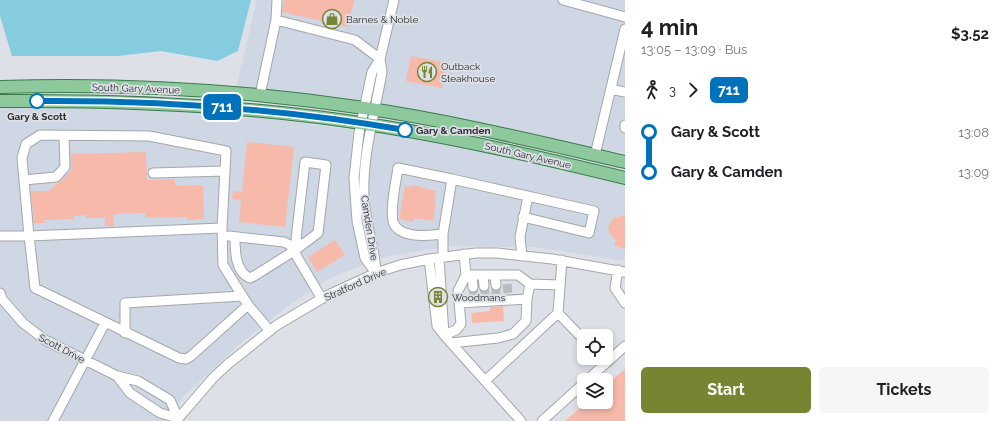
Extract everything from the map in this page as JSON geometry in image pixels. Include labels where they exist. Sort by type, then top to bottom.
[{"type":"main road","name":"South Gary Avenue","points":[[0,87],[118,86],[260,95],[370,109],[490,131],[625,162]]},
{"type":"main road","name":"South Gary Avenue","points":[[0,101],[170,103],[262,110],[367,124],[487,146],[625,178]]},
{"type":"street","points":[[260,95],[276,20],[277,0]]},
{"type":"street","name":"Camden Drive","points":[[376,273],[375,256],[368,229],[364,197],[367,124],[370,109],[372,72],[380,59],[394,0]]},
{"type":"street","points":[[563,0],[625,17]]},
{"type":"street","points":[[276,20],[355,40],[380,59]]},
{"type":"street","points":[[595,155],[625,29]]},
{"type":"street","points":[[611,89],[625,92]]},
{"type":"street","points":[[248,305],[186,359],[179,358],[125,333],[35,288],[22,158],[26,144],[40,135],[149,136],[226,151],[222,232],[223,265],[248,305],[270,330]]},
{"type":"street","points":[[24,180],[56,177],[65,167],[64,135]]},
{"type":"street","points":[[235,237],[235,257],[243,272],[250,278],[297,249],[318,233],[326,165],[305,162],[296,239],[297,249],[322,299]]},
{"type":"street","points":[[443,234],[408,234],[394,226],[392,202],[398,168],[594,211],[589,232],[523,217]]},
{"type":"street","points":[[153,173],[225,171]]},
{"type":"street","points":[[444,335],[441,257],[443,234],[452,179]]},
{"type":"street","points":[[522,256],[520,237],[528,196]]},
{"type":"street","points":[[0,236],[222,232],[235,237],[284,242],[297,249]]},
{"type":"street","points":[[464,254],[473,287]]},
{"type":"street","name":"Stratford Drive","points":[[177,419],[218,374],[270,330],[322,299],[376,273],[400,265],[464,254],[497,254],[562,260],[622,271]]},
{"type":"street","points":[[429,259],[437,326],[521,421]]},
{"type":"street","points":[[485,381],[558,313],[562,260]]},
{"type":"street","points":[[622,271],[615,288],[625,303]]},
{"type":"street","points":[[444,335],[456,330],[461,324],[458,291],[469,275]]},
{"type":"street","points":[[469,275],[495,275],[506,280],[518,275],[530,284],[560,285]]},
{"type":"street","points":[[484,275],[484,286]]},
{"type":"street","points":[[495,275],[496,285]]},
{"type":"street","points":[[452,343],[498,338],[513,334],[526,321],[527,299],[530,284]]},
{"type":"street","points":[[125,333],[125,303],[242,296]]},
{"type":"street","name":"Scott Drive","points":[[1,297],[33,332],[45,340],[117,376],[138,381],[170,400],[177,419]]},
{"type":"street","points":[[460,303],[474,300],[508,297],[527,299]]},
{"type":"street","points":[[558,313],[577,333]]},
{"type":"street","points":[[53,421],[105,323]]},
{"type":"street","points":[[613,354],[625,346]]},
{"type":"street","points":[[593,373],[600,365]]},
{"type":"street","name":"Scott Drive","points":[[117,376],[130,393],[160,413],[177,419]]},
{"type":"street","points":[[542,421],[577,389]]},
{"type":"shaded area","points":[[257,0],[392,0],[379,55],[361,103],[236,88]]},
{"type":"shaded area","points":[[398,0],[625,0],[625,153],[576,146],[381,107],[383,58]]},
{"type":"shaded area","points":[[55,105],[236,112],[293,122],[358,130],[352,176],[366,264],[332,277],[288,306],[242,342],[185,395],[164,421],[0,421],[0,107]]},
{"type":"shaded area","points":[[374,129],[444,142],[625,182],[625,261],[536,247],[452,246],[378,259],[371,230],[366,168]]},
{"type":"water","points":[[0,0],[251,0],[238,51],[217,61],[161,51],[118,56],[12,56],[0,16]]},
{"type":"building","name":"Barnes & Noble","points":[[284,0],[354,0],[348,27],[282,12]]},
{"type":"building","name":"Outback Steakhouse","points":[[411,56],[447,63],[442,88],[406,81]]},
{"type":"building","points":[[247,142],[294,147],[285,227],[239,222],[241,200],[232,199],[233,191],[242,192]]},
{"type":"building","points":[[146,152],[147,180],[175,179],[175,186],[203,185],[204,219],[187,220],[187,217],[145,218],[145,213],[113,214],[114,226],[105,226],[105,218],[86,218],[85,215],[74,216],[73,219],[44,220],[45,223],[34,223],[31,191],[49,191],[71,171],[71,154]]},
{"type":"building","points":[[412,185],[436,191],[433,221],[414,218],[413,222],[399,219],[405,186],[412,187]]},
{"type":"building","points":[[625,215],[625,249],[614,246],[616,240],[610,234],[608,228],[614,218]]},
{"type":"building","points":[[335,240],[345,255],[317,272],[308,257]]},
{"type":"building","name":"Woodmans","points":[[503,306],[504,321],[472,323],[471,313],[490,311],[490,307]]},
{"type":"building","points":[[625,369],[625,421],[565,421],[579,409],[613,409],[613,379]]},
{"type":"tunnel","points":[[507,284],[508,294]]},
{"type":"tunnel","points":[[496,285],[496,296]]},
{"type":"tunnel","points":[[484,286],[485,296]]},
{"type":"tunnel","points":[[473,287],[474,298]]},
{"type":"bus line","name":"711","points":[[37,101],[144,102],[236,108],[334,119],[405,130]]},
{"type":"place","name":"Barnes & Noble","points":[[332,19]]},
{"type":"place","name":"Outback Steakhouse","points":[[427,72]]},
{"type":"place","name":"Gary & Scott","points":[[37,101]]},
{"type":"place","name":"Gary & Camden","points":[[405,130]]},
{"type":"place","name":"Woodmans","points":[[438,297]]}]
